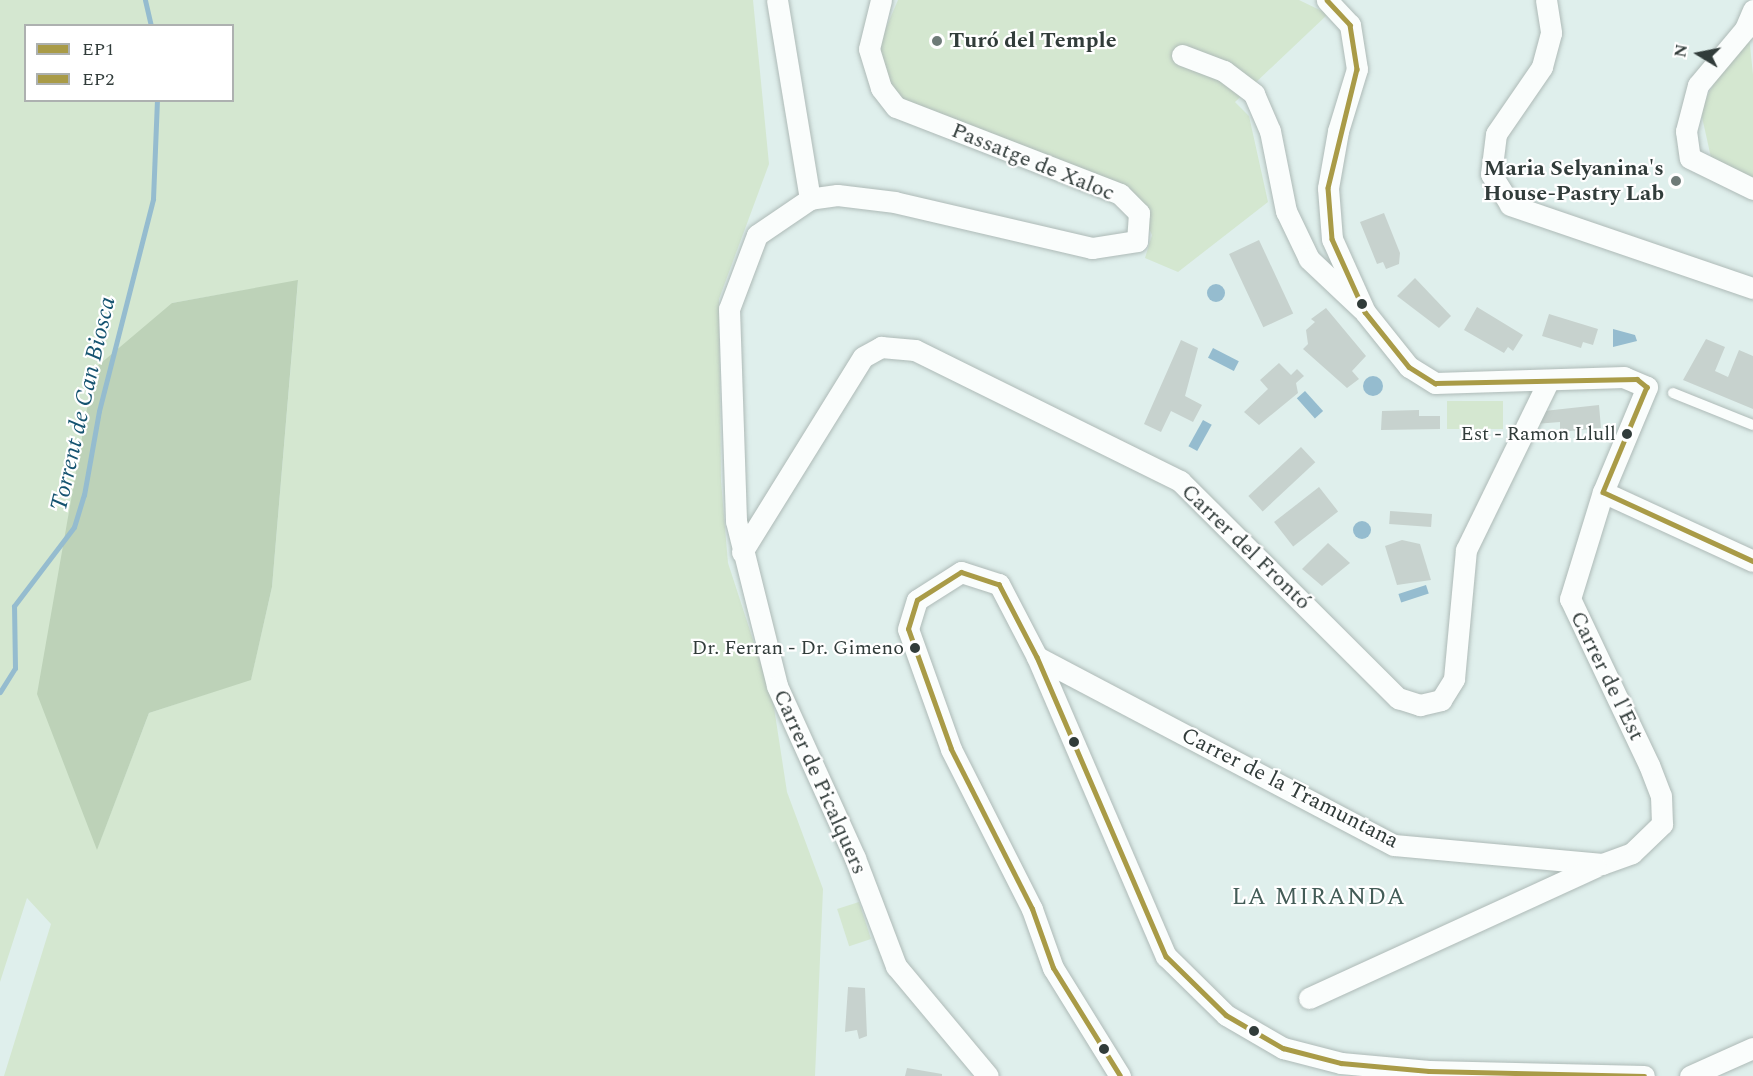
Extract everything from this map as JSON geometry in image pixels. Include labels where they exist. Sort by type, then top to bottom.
[{"type":"street","points":[[777,0],[810,198]]},
{"type":"street","name":"Passatge de Xaloc","points":[[810,198],[895,202],[1092,248],[1137,241],[1139,213],[1120,194],[896,107],[880,88],[869,49],[880,0]]},
{"type":"street","points":[[1327,0],[1350,25],[1357,69],[1338,131],[1328,188],[1332,239],[1365,312]]},
{"type":"street","points":[[1546,0],[1551,33],[1542,67],[1496,134],[1491,174],[1510,205],[1753,288]]},
{"type":"street","points":[[1753,10],[1745,29],[1698,85],[1686,130],[1690,158],[1753,189]]},
{"type":"street","points":[[1182,55],[1224,71],[1254,94],[1270,131],[1286,211],[1309,260],[1365,312],[1409,367],[1435,382],[1548,382]]},
{"type":"street","name":"Carrer de Picalquers","points":[[810,198],[757,235],[729,309],[742,552],[777,686],[855,858],[896,966],[988,1076]]},
{"type":"street","name":"Carrer del Frontó","points":[[742,552],[863,357],[881,347],[915,350],[1180,481],[1398,698],[1420,705],[1441,700],[1454,679],[1466,549],[1548,382]]},
{"type":"street","name":"Carrer de l'Est","points":[[1548,382],[1624,377],[1647,387],[1603,492],[1570,599],[1661,796]]},
{"type":"street","points":[[1603,492],[1753,561]]},
{"type":"street","points":[[1120,1076],[1053,968],[1032,909],[951,749],[908,629],[917,600],[961,573],[999,584],[1037,657],[1166,956],[1226,1015],[1283,1048],[1341,1063],[1429,1071],[1644,1076]]},
{"type":"street","name":"Carrer de la Tramuntana","points":[[1037,657],[1394,845],[1602,864],[1632,854],[1662,824],[1661,796]]},
{"type":"street","points":[[1309,998],[1602,864]]},
{"type":"street","points":[[1690,1076],[1753,1048]]},
{"type":"lane","points":[[1673,393],[1753,425]]},
{"type":"green space","points":[[0,0],[753,0],[769,164],[719,299],[721,481],[728,563],[773,701],[787,792],[823,889],[815,1076],[4,1076],[51,924],[27,898],[0,982]],"holes":[[[298,281],[272,587],[251,679],[149,713],[97,849],[172,303]]]},
{"type":"green space","points":[[898,0],[1299,0],[1328,14],[1235,102],[1249,116],[1268,202],[1178,272],[1145,258],[1152,235],[1137,203],[909,107],[890,90],[877,49]]},
{"type":"green space","points":[[1749,36],[1753,75],[1753,180],[1712,162],[1702,117],[1704,102],[1718,76]]},
{"type":"green space","points":[[298,280],[272,587],[251,680],[149,713],[97,850],[37,694],[94,369],[172,303]]},
{"type":"green space","points":[[1447,401],[1503,401],[1503,429],[1447,429]]},
{"type":"green space","points":[[859,902],[871,939],[849,946],[837,909]]},
{"type":"water","points":[[1216,284],[1222,287],[1225,293],[1222,299],[1216,302],[1210,299],[1207,293],[1210,287]]},
{"type":"water","points":[[1613,329],[1635,335],[1637,341],[1613,347]]},
{"type":"water","points":[[1213,348],[1239,361],[1234,371],[1208,358]]},
{"type":"water","points":[[1373,376],[1380,379],[1383,386],[1380,393],[1373,396],[1366,393],[1363,386],[1366,379]]},
{"type":"water","points":[[1305,391],[1323,411],[1315,418],[1297,398]]},
{"type":"water","points":[[1203,420],[1212,425],[1197,451],[1188,446]]},
{"type":"water","points":[[1362,521],[1368,524],[1371,530],[1368,536],[1362,539],[1356,536],[1353,530],[1356,524]]},
{"type":"water","points":[[1426,585],[1429,594],[1401,603],[1398,594]]},
{"type":"building","points":[[1384,213],[1400,253],[1399,264],[1386,269],[1383,262],[1377,264],[1360,222]]},
{"type":"building","points":[[1259,240],[1293,313],[1263,327],[1229,254]]},
{"type":"building","points":[[1415,278],[1451,316],[1439,328],[1397,296]]},
{"type":"building","points":[[1477,307],[1523,335],[1513,351],[1508,347],[1504,353],[1464,330]]},
{"type":"building","points":[[1326,308],[1366,356],[1352,371],[1359,379],[1347,388],[1303,349],[1308,344],[1306,330],[1315,322],[1311,319]]},
{"type":"building","points":[[1549,314],[1598,329],[1593,345],[1583,342],[1581,348],[1542,336]]},
{"type":"building","points":[[1706,339],[1725,347],[1715,371],[1728,377],[1739,350],[1753,356],[1753,409],[1683,380]]},
{"type":"building","points":[[1181,340],[1198,348],[1185,396],[1202,405],[1193,422],[1171,411],[1161,432],[1144,424]]},
{"type":"building","points":[[1279,363],[1291,375],[1297,369],[1304,376],[1296,383],[1298,393],[1259,425],[1244,412],[1268,389],[1260,380]]},
{"type":"building","points":[[1599,405],[1601,428],[1560,432],[1560,422],[1535,424],[1544,411]]},
{"type":"building","points":[[1419,410],[1419,416],[1440,416],[1440,429],[1381,430],[1382,411]]},
{"type":"building","points":[[1301,447],[1315,462],[1263,511],[1248,496]]},
{"type":"building","points":[[1319,487],[1338,511],[1293,547],[1274,522]]},
{"type":"building","points":[[1390,511],[1432,514],[1431,527],[1389,524]]},
{"type":"building","points":[[1402,540],[1420,544],[1431,580],[1397,585],[1385,546]]},
{"type":"building","points":[[1328,543],[1350,563],[1322,586],[1302,569]]},
{"type":"building","points":[[848,987],[865,988],[867,1036],[859,1039],[857,1030],[845,1032]]},
{"type":"building","points":[[907,1068],[942,1074],[942,1076],[905,1076]]},
{"type":"waterway","name":"Torrent de Can Biosca","points":[[145,0],[151,24]]},
{"type":"waterway","name":"Torrent de Can Biosca","points":[[0,692],[15,668],[14,606],[74,527],[84,495],[99,411],[153,199],[157,102]]},
{"type":"transit line","name":"EP2","points":[[1327,0],[1350,25],[1357,69],[1328,188],[1332,239],[1365,312],[1409,367],[1435,383],[1637,379],[1647,387],[1603,492],[1753,561]]},
{"type":"transit line","name":"EP1","points":[[1120,1076],[1053,968],[1032,909],[951,749],[908,629],[917,600],[961,572],[999,584],[1037,657],[1166,956],[1226,1015],[1283,1048],[1341,1063],[1429,1071],[1644,1076]]},
{"type":"place","name":"Turó del Temple","points":[[937,41]]},
{"type":"place","name":"Maria Selyanina's House-Pastry Lab","points":[[1676,181]]},
{"type":"place","name":"Est - Ramon Llull","points":[[1627,434]]},
{"type":"place","name":"Dr. Ferran - Dr. Gimeno","points":[[915,648]]},
{"type":"district","name":"LA MIRANDA","points":[[1319,898]]}]
